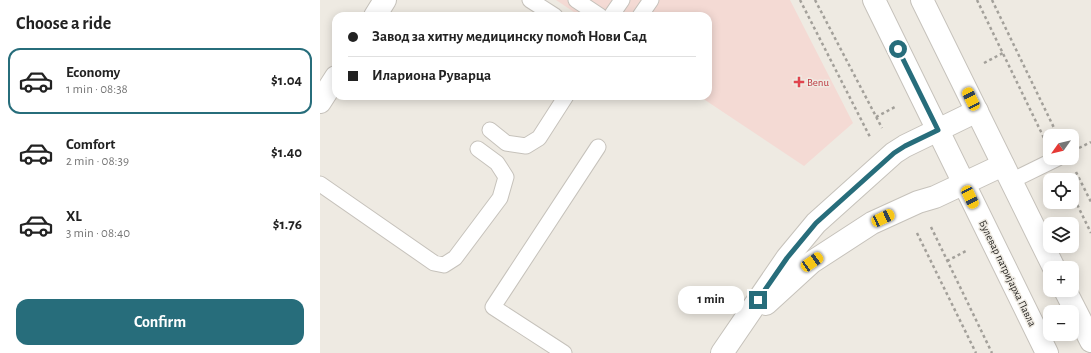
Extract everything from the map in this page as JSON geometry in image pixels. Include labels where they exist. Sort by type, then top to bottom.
[{"type":"main road","points":[[378,12],[385,0]]},
{"type":"main road","name":"Булевар патријарха Павла","points":[[874,0],[1047,353]]},
{"type":"main road","points":[[922,0],[1051,261]]},
{"type":"main road","points":[[320,102],[332,83]]},
{"type":"main road","points":[[725,347],[787,258],[816,223],[905,146],[977,112]]},
{"type":"main road","points":[[725,347],[764,305],[812,262],[872,223],[911,205],[935,197],[964,184],[1007,173]]},
{"type":"main road","points":[[1069,297],[1091,341]]},
{"type":"lane","points":[[530,0],[549,12]]},
{"type":"lane","points":[[576,0],[594,12]]},
{"type":"lane","points":[[614,12],[622,0]]},
{"type":"lane","points":[[643,12],[651,0]]},
{"type":"lane","points":[[490,130],[506,142],[526,146],[539,138],[563,100]]},
{"type":"lane","points":[[564,353],[493,307],[598,147]]},
{"type":"lane","points":[[320,184],[434,263],[444,265],[455,258],[500,198],[506,177],[498,163],[478,149]]},
{"type":"lane","points":[[1007,173],[1043,162]]},
{"type":"path","points":[[800,0],[889,159]]},
{"type":"path","points":[[815,0],[889,159]]},
{"type":"path","points":[[977,0],[1043,135]]},
{"type":"path","points":[[992,0],[1055,129]]},
{"type":"path","points":[[1079,148],[1091,142]]},
{"type":"path","points":[[1075,171],[1091,202]]},
{"type":"path","points":[[911,205],[976,353]]},
{"type":"path","points":[[911,205],[992,353]]},
{"type":"path","points":[[1079,208],[1091,233]]},
{"type":"shaded area","points":[[556,0],[790,0],[853,123],[804,166],[705,100],[712,100],[712,12],[574,12]]},
{"type":"place","name":"Benu","points":[[799,82]]},
{"type":"route","points":[[758,300],[787,258],[816,223],[894,153],[938,130],[898,49]]}]
